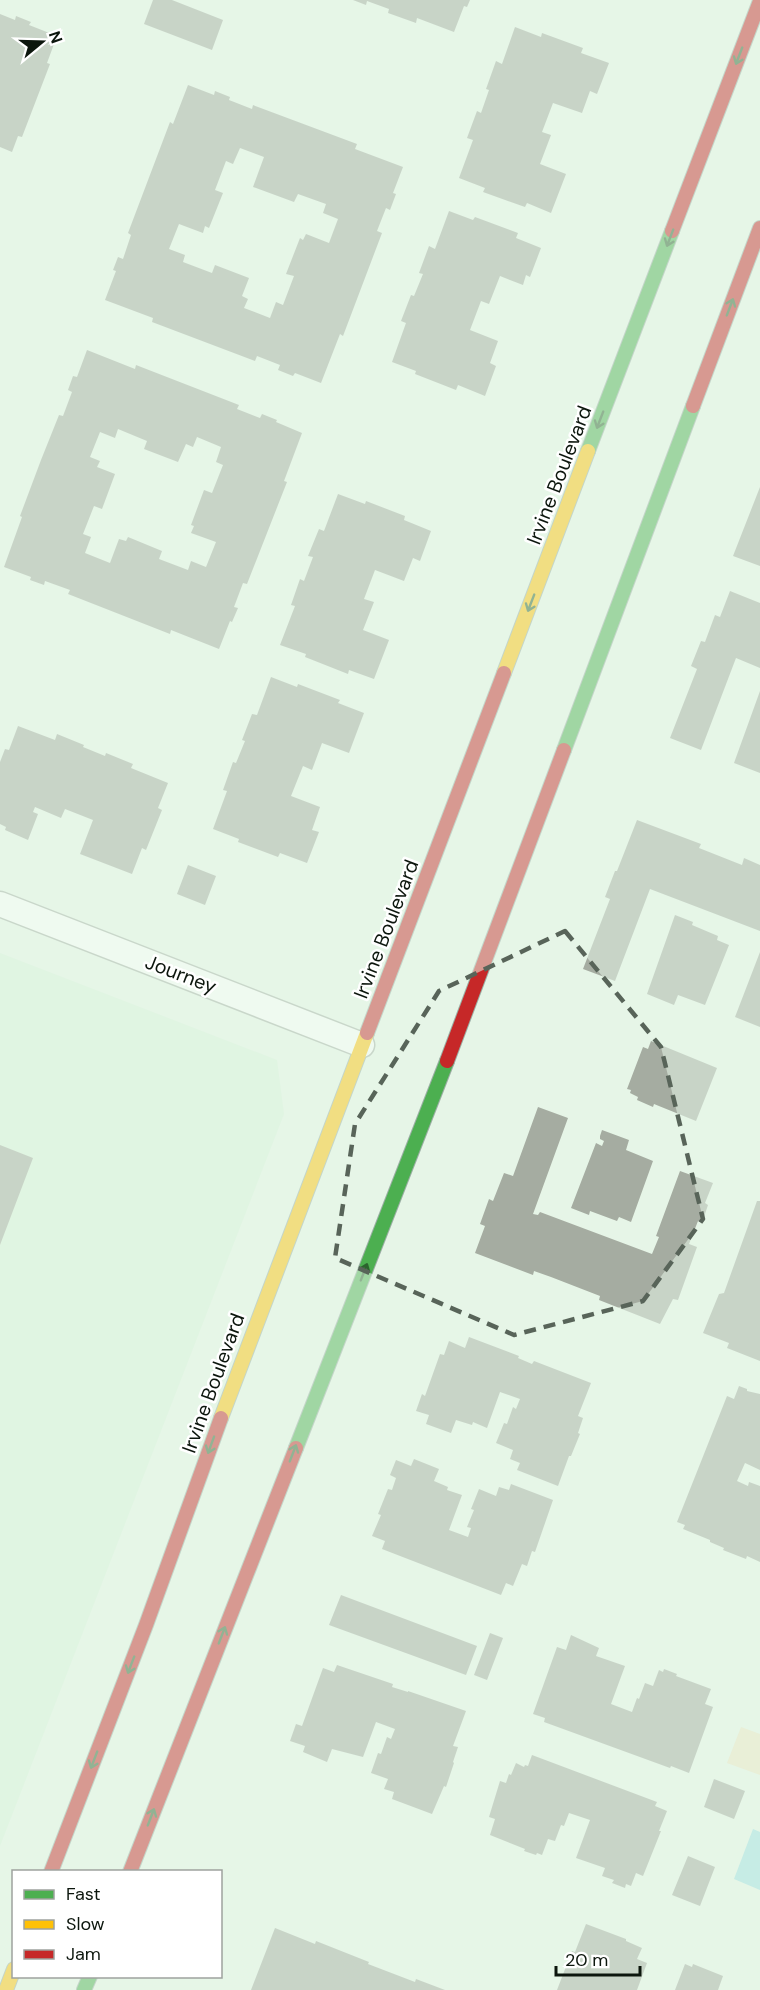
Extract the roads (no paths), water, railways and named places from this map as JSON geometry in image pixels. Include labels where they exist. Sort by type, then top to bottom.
[{"type":"main road","name":"Irvine Boulevard","points":[[52,1870],[142,1635],[231,1390],[760,1]]},
{"type":"main road","points":[[131,1870],[437,1087],[760,228]]},
{"type":"main road","points":[[6,1990],[12,1974]]},
{"type":"street","name":"Journey","points":[[0,904],[362,1045]]},
{"type":"water","points":[[753,1829],[760,1832],[760,1890],[734,1879]]}]
